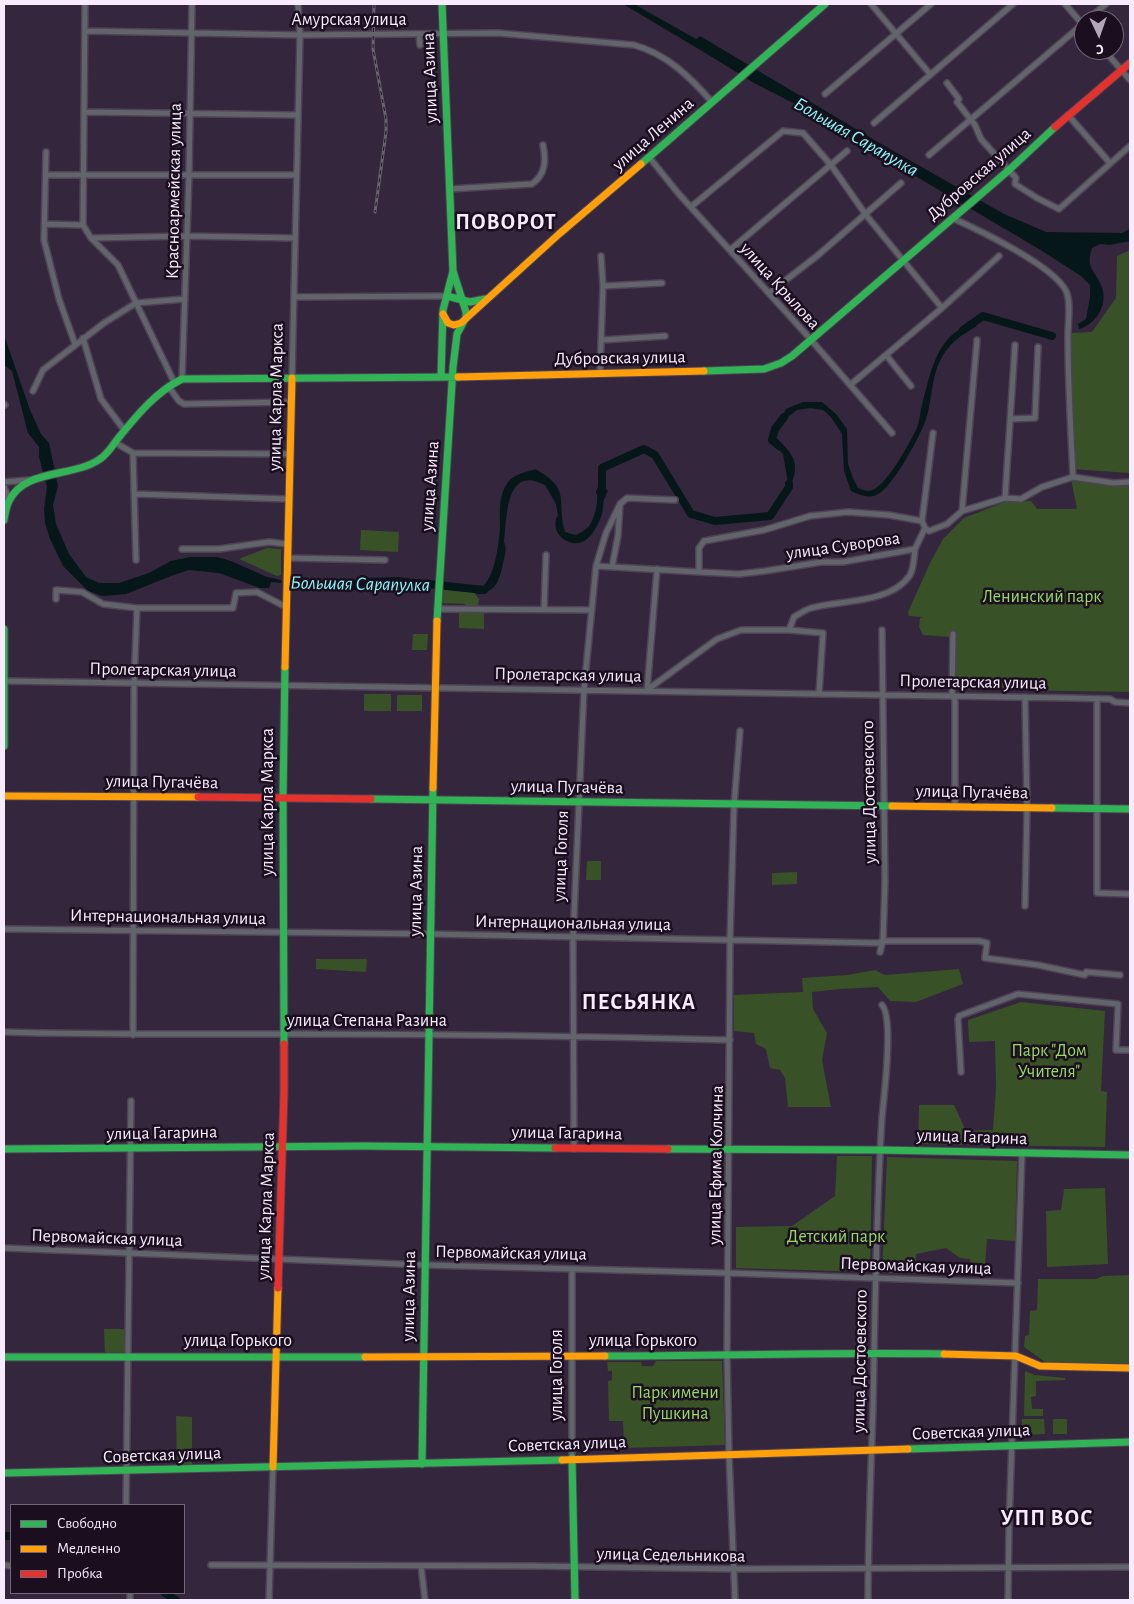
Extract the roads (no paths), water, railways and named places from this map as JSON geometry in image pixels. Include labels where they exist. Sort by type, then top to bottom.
[{"type":"main road","name":"улица Азина","points":[[441,377],[443,311],[453,271],[442,4]]},
{"type":"main road","name":"улица Ленина","points":[[465,320],[559,234],[825,4]]},
{"type":"main road","name":"Дубровская улица","points":[[34,479],[80,470],[96,463],[152,401],[171,384],[182,379],[452,377],[764,369],[781,363],[1009,170],[1068,115],[1130,63]]},
{"type":"main road","name":"улица Азина","points":[[453,271],[465,308]]},
{"type":"main road","name":"улица Ленина","points":[[447,296],[463,301],[478,302],[501,286]]},
{"type":"main road","points":[[455,302],[465,308],[465,320],[458,325],[451,325],[445,321],[443,311],[448,303],[455,302]]},
{"type":"main road","name":"улица Азина","points":[[422,1464],[432,800],[437,609],[452,377],[456,341],[459,328],[465,320]]},
{"type":"main road","name":"улица Карла Маркса","points":[[273,1467],[284,1092],[283,797],[286,570],[292,378]]},
{"type":"main road","points":[[4,520],[6,507],[18,490],[34,479]]},
{"type":"main road","points":[[4,629],[4,746]]},
{"type":"main road","name":"улица Пугачёва","points":[[4,796],[283,797],[734,805],[1130,809]]},
{"type":"main road","name":"улица Гагарина","points":[[4,1149],[282,1146],[881,1150],[1130,1154]]},
{"type":"main road","name":"улица Горького","points":[[4,1357],[727,1356],[874,1353],[1016,1356],[1040,1366],[1130,1368]]},
{"type":"main road","name":"Советская улица","points":[[4,1474],[422,1464],[1130,1442]]},
{"type":"main road","name":"улица Гоголя","points":[[572,1458],[575,1600]]},
{"type":"street","points":[[85,4],[83,225],[91,238],[118,265],[179,401],[184,404],[291,402]]},
{"type":"street","name":"Красноармейская улица","points":[[182,379],[189,175],[192,4]]},
{"type":"street","name":"улица Карла Маркса","points":[[292,378],[300,35],[298,4]]},
{"type":"street","points":[[871,4],[930,74]]},
{"type":"street","points":[[825,94],[931,4]]},
{"type":"street","points":[[874,123],[1013,4]]},
{"type":"street","points":[[1065,4],[1074,14]]},
{"type":"street","name":"Амурская улица","points":[[85,30],[300,35],[512,34],[634,45],[647,48],[668,60],[690,77],[712,102]]},
{"type":"street","points":[[930,155],[1074,33]]},
{"type":"street","points":[[419,34],[420,45]]},
{"type":"street","points":[[1113,60],[1130,80]]},
{"type":"street","points":[[947,83],[960,99],[957,102],[971,120],[981,139],[1016,178],[1015,184],[1059,209],[1130,146]]},
{"type":"street","points":[[85,112],[297,114]]},
{"type":"street","points":[[1068,115],[1110,163]]},
{"type":"street","points":[[692,206],[783,131],[803,133],[832,165],[866,215],[942,308]]},
{"type":"street","points":[[450,188],[532,184],[538,180],[546,161],[543,145]]},
{"type":"street","points":[[730,250],[847,151]]},
{"type":"street","points":[[46,152],[44,240],[60,299],[75,344]]},
{"type":"street","name":"улица Крылова","points":[[649,157],[892,433]]},
{"type":"street","points":[[46,175],[296,175]]},
{"type":"street","points":[[769,293],[866,215],[901,183]]},
{"type":"street","points":[[954,216],[1039,266],[1058,281],[1066,291],[1068,301],[1073,477]]},
{"type":"street","points":[[45,224],[83,225]]},
{"type":"street","points":[[91,238],[187,236],[294,238]]},
{"type":"street","points":[[600,373],[603,286],[601,256]]},
{"type":"street","points":[[850,385],[942,308],[999,256]]},
{"type":"street","points":[[603,286],[662,283]]},
{"type":"street","points":[[294,297],[447,296]]},
{"type":"street","points":[[33,391],[43,370],[83,338],[136,303],[185,299]]},
{"type":"street","points":[[602,340],[665,336]]},
{"type":"street","points":[[83,338],[101,399],[125,431]]},
{"type":"street","points":[[962,512],[977,340]]},
{"type":"street","points":[[1005,498],[1015,344]]},
{"type":"street","points":[[1011,419],[1035,418],[1038,347]]},
{"type":"street","points":[[886,355],[911,386]]},
{"type":"street","points":[[933,433],[922,521],[925,528],[929,531],[947,524],[962,512],[1005,498],[1021,498],[1042,486],[1073,477],[1113,483],[1130,482]]},
{"type":"street","points":[[116,443],[134,453],[290,454]]},
{"type":"street","points":[[134,453],[136,560]]},
{"type":"street","points":[[4,482],[34,479]]},
{"type":"street","points":[[4,487],[8,497],[6,507]]},
{"type":"street","points":[[135,494],[288,499]]},
{"type":"street","points":[[612,567],[618,536],[620,504],[627,498],[675,500]]},
{"type":"street","name":"улица Гоголя","points":[[574,1148],[573,938],[584,689],[596,566],[606,533],[620,504]]},
{"type":"street","points":[[699,572],[699,548],[704,541],[764,530],[810,516],[848,512],[889,515],[922,521]]},
{"type":"street","points":[[915,549],[925,528]]},
{"type":"street","points":[[182,549],[219,549],[269,542],[287,544]]},
{"type":"street","name":"улица Суворова","points":[[596,566],[739,574],[822,562],[843,562],[915,549],[910,576],[896,588],[870,599],[811,608],[794,617],[788,630]]},
{"type":"street","points":[[544,609],[546,555]]},
{"type":"street","points":[[287,558],[385,560]]},
{"type":"street","points":[[646,691],[657,569]]},
{"type":"street","points":[[56,599],[56,590],[82,592],[102,604],[137,608],[233,608],[236,594],[257,592],[286,604]]},
{"type":"street","points":[[133,1035],[134,684],[137,608]]},
{"type":"street","points":[[437,609],[592,610]]},
{"type":"street","points":[[646,691],[717,639],[741,630],[788,630],[823,633],[819,694]]},
{"type":"street","name":"улица Достоевского","points":[[880,952],[883,942],[884,838],[882,630]]},
{"type":"street","points":[[953,634],[952,696],[954,700],[955,807]]},
{"type":"street","name":"Пролетарская улица","points":[[4,681],[882,694],[1110,699],[1115,702],[1130,702]]},
{"type":"street","points":[[1025,698],[1027,808],[1025,906]]},
{"type":"street","points":[[1097,699],[1097,893],[1130,894]]},
{"type":"street","name":"улица Ефима Колчина","points":[[735,1600],[727,1356],[730,1150],[730,940],[734,805],[740,730]]},
{"type":"street","name":"Интернациональная улица","points":[[4,929],[430,934],[878,943],[979,941],[987,943],[985,958],[1038,965],[1086,976],[1086,972],[1120,975]]},
{"type":"street","points":[[961,1072],[959,1016],[1018,994],[1118,1004],[1116,1050],[1130,1050]]},
{"type":"street","name":"улица Достоевского","points":[[868,1600],[876,1278],[888,1038],[886,1009],[882,1005]]},
{"type":"street","name":"улица Степана Разина","points":[[4,1032],[133,1035],[573,1036],[730,1040]]},
{"type":"street","points":[[126,1504],[131,1101]]},
{"type":"street","points":[[1008,1600],[1022,1153]]},
{"type":"street","name":"Первомайская улица","points":[[4,1248],[279,1260],[1018,1283]]},
{"type":"street","name":"улица Гоголя","points":[[572,1269],[572,1458]]},
{"type":"street","name":"улица Карла Маркса","points":[[269,1600],[273,1467]]},
{"type":"street","name":"улица Седельникова","points":[[211,1565],[733,1570],[1130,1567]]},
{"type":"street","points":[[420,1566],[425,1600]]},
{"type":"water","points":[[623,4],[634,4],[696,39],[700,36],[876,141],[1004,214],[1046,232],[1122,233],[1130,229],[1130,241],[1110,245],[1100,244],[1091,250],[1090,264],[1103,292],[1100,312],[1091,323],[1079,329],[1078,324],[1086,319],[1090,297],[1090,285],[1081,276],[801,107],[754,83]]},
{"type":"water","points":[[971,325],[977,326],[955,341],[942,357],[934,376],[926,419],[918,437],[893,479],[880,493],[873,496],[865,496],[851,491],[844,471],[842,434],[831,417],[823,410],[810,408],[797,410],[777,425],[786,409],[803,402],[822,402],[836,414],[847,429],[848,464],[858,488],[869,491],[875,489],[882,483],[896,464],[917,428],[931,371],[942,347],[959,330]]},
{"type":"water","points":[[4,335],[30,410],[41,434],[49,443],[58,486],[53,505],[56,524],[69,554],[86,577],[99,583],[119,583],[149,573],[171,561],[190,557],[217,557],[267,577],[281,580],[282,583],[271,582],[269,588],[260,588],[219,573],[189,570],[126,594],[102,596],[88,591],[63,566],[50,539],[45,523],[44,509],[47,487],[39,457],[39,447],[28,433],[12,371],[4,365]]},
{"type":"water","points":[[774,436],[792,455],[794,461],[794,474],[788,492],[784,490],[788,483],[783,454],[771,443]]},
{"type":"water","points":[[535,469],[547,476],[558,489],[565,532],[576,535],[588,527],[593,519],[597,504],[596,492],[600,481],[608,491],[602,514],[595,530],[582,542],[575,543],[563,539],[556,528],[558,515],[556,504],[545,485],[532,480],[522,482],[515,487],[508,507],[504,542],[505,552],[498,580],[489,591],[477,594],[474,590],[475,587],[481,588],[486,583],[493,569],[499,534],[500,504],[505,487],[513,477]]},
{"type":"water","points":[[398,577],[430,581],[425,587],[381,587],[359,590],[294,589],[294,583],[340,584],[366,578]]},
{"type":"waterway","name":"Большая Сарапулка","points":[[963,330],[983,316],[1052,336]]},
{"type":"waterway","name":"Большая Сарапулка","points":[[779,446],[772,440],[775,429],[784,417]]},
{"type":"waterway","name":"Большая Сарапулка","points":[[602,495],[602,468],[644,449],[655,455],[691,514],[715,521],[770,516],[789,487],[789,484]]},
{"type":"waterway","name":"Большая Сарапулка","points":[[418,583],[484,590]]},
{"type":"waterway","points":[[4,1536],[10,1536]]},
{"type":"waterway","points":[[167,1594],[176,1600]]},
{"type":"railway","points":[[374,4],[373,49],[386,119],[386,132],[375,212]]},
{"type":"district","name":"ПОВОРОТ","points":[[506,222]]},
{"type":"district","name":"ПЕСЬЯНКА","points":[[639,1002]]},
{"type":"district","name":"УПП ВОС","points":[[1047,1518]]},
{"type":"park label","name":"Ленинский парк","points":[[1042,597]]},
{"type":"park label","name":"Парк \"Дом Учителя\"","points":[[1049,1061]]},
{"type":"park label","name":"Детский парк","points":[[836,1237]]},
{"type":"park label","name":"Парк имени Пушкина","points":[[675,1404]]}]
